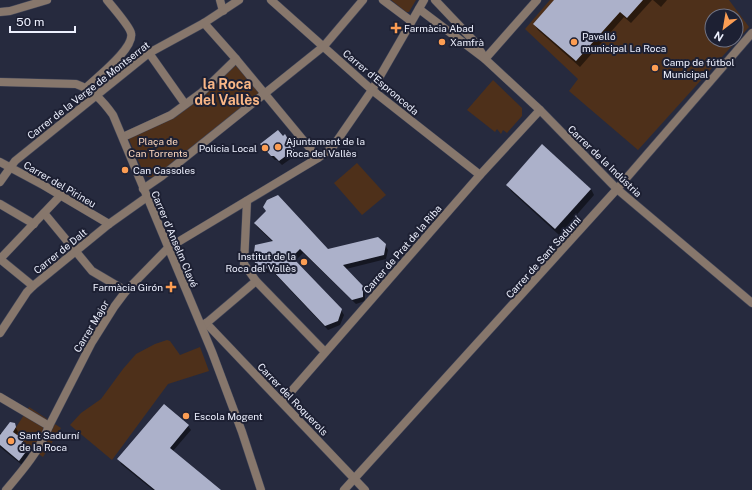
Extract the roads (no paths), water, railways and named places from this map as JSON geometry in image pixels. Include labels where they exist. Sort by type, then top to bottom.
[{"type":"street","points":[[0,12],[10,11],[24,3],[47,0]]},
{"type":"street","points":[[86,88],[122,54],[131,42],[131,32],[107,0]]},
{"type":"street","points":[[220,0],[223,11]]},
{"type":"street","name":"Carrer de la Verge de Montserrat","points":[[0,182],[15,161],[149,53],[204,23],[239,0]]},
{"type":"street","name":"Carrer d'Espronceda","points":[[272,0],[372,90],[480,176]]},
{"type":"street","points":[[143,189],[162,176],[324,46],[363,0]]},
{"type":"street","points":[[383,0],[412,21]]},
{"type":"street","name":"Carrer Major","points":[[6,490],[25,468],[45,437],[49,426],[92,342],[114,306],[126,291],[168,248],[318,158],[332,148],[372,90],[424,0]]},
{"type":"street","name":"Carrer de la Indústria","points":[[435,0],[473,40],[485,59]]},
{"type":"street","points":[[485,59],[537,0]]},
{"type":"street","name":"Carrer de la Indústria","points":[[419,9],[485,59],[540,110],[617,189],[752,303]]},
{"type":"street","points":[[204,23],[236,58],[318,158]]},
{"type":"street","name":"Carrer de Sant Sadurní","points":[[344,490],[617,189],[752,33]]},
{"type":"street","points":[[149,53],[185,104]]},
{"type":"street","points":[[123,137],[171,115],[200,93],[236,58]]},
{"type":"street","name":"Carrer d'Anselm Clavé","points":[[0,82],[76,84],[86,88],[105,104],[123,137],[168,248],[204,325],[212,352],[242,432],[261,490]]},
{"type":"street","name":"Carrer de Prat de la Riba","points":[[282,402],[480,176],[540,110]]},
{"type":"street","name":"Carrer del Pirineu","points":[[0,162],[61,195],[109,224]]},
{"type":"street","points":[[33,286],[0,259],[61,195]]},
{"type":"street","name":"Carrer de Dalt","points":[[0,333],[27,292],[33,286],[109,224],[147,197]]},
{"type":"street","points":[[247,201],[244,264],[256,281],[325,352]]},
{"type":"street","points":[[0,204],[34,224]]},
{"type":"street","points":[[44,213],[92,270],[126,291]]},
{"type":"street","points":[[204,325],[256,281]]},
{"type":"street","name":"Carrer del Roquerols","points":[[204,325],[282,402],[365,490]]},
{"type":"street","points":[[0,397],[49,426]]},
{"type":"place","name":"Farmàcia Abad","points":[[396,28]]},
{"type":"place","name":"Xamfrà","points":[[442,42]]},
{"type":"place","name":"Pavelló municipal La Roca","points":[[574,42]]},
{"type":"place","name":"Camp de fútbol Municipal","points":[[655,68]]},
{"type":"place","name":"Ajuntament de la Roca del Vallès","points":[[278,147]]},
{"type":"place","name":"Policia Local","points":[[265,148]]},
{"type":"place","name":"Can Cassoles","points":[[125,170]]},
{"type":"place","name":"Institut de la Roca del Vallès","points":[[304,262]]},
{"type":"place","name":"Farmàcia Girón","points":[[171,287]]},
{"type":"place","name":"Escola Mogent","points":[[186,416]]},
{"type":"place","name":"Sant Sadurní de la Roca","points":[[11,441]]},
{"type":"district","name":"la Roca del Vallès","points":[[227,92]]},
{"type":"park label","name":"Plaça de Can Torrents","points":[[158,146]]}]
